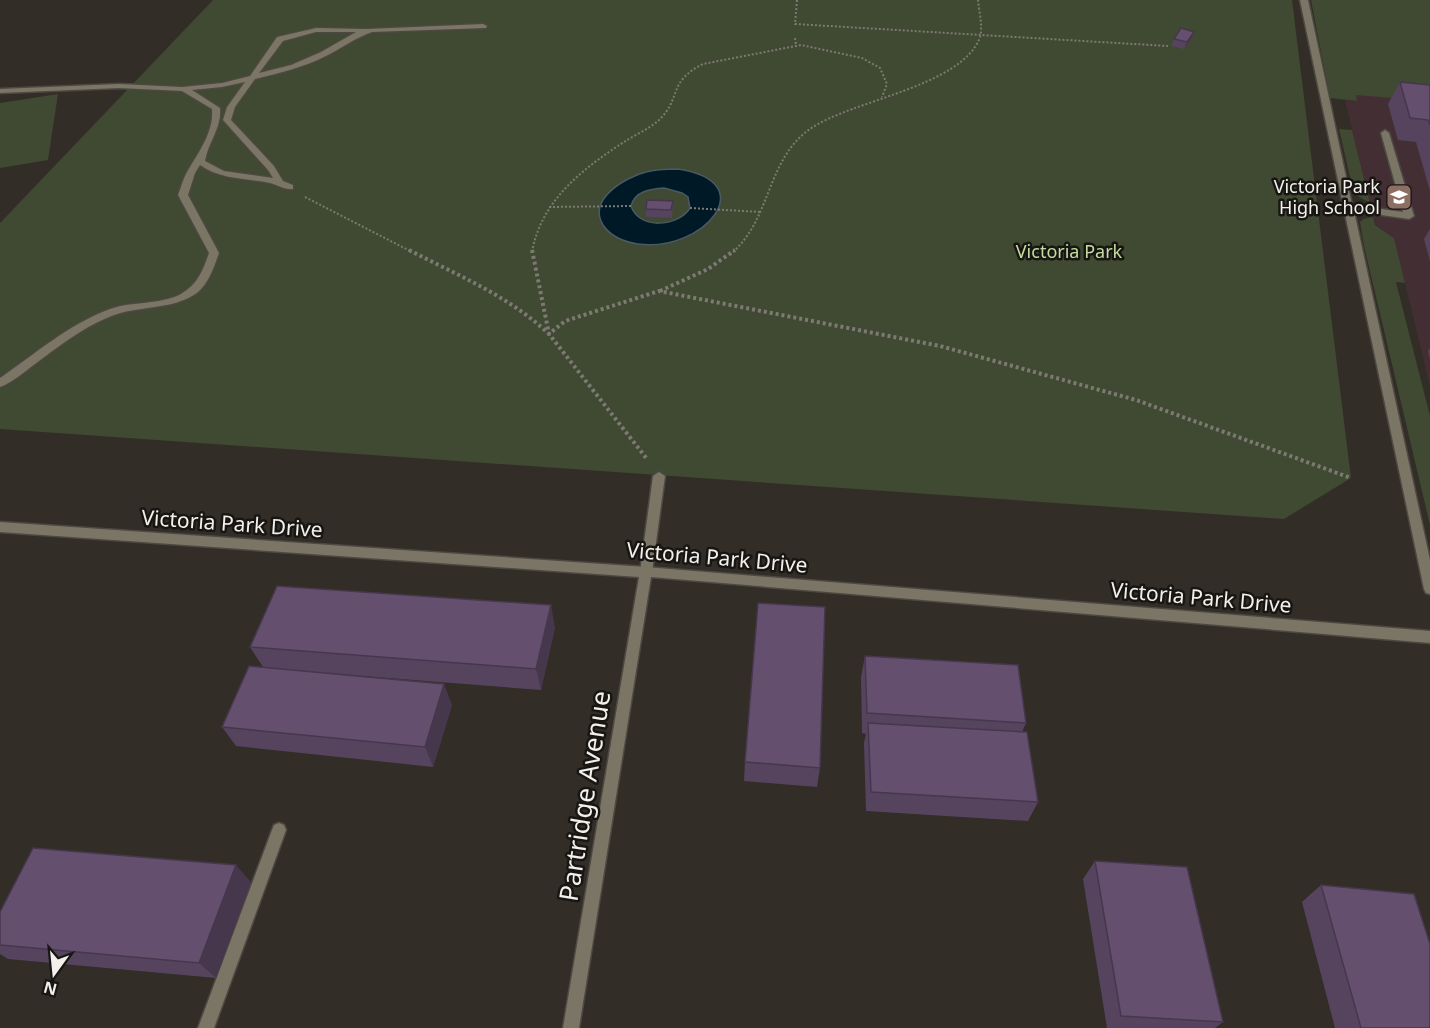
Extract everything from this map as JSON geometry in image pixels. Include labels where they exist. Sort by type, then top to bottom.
[{"type":"street","points":[[1304,0],[1430,589]]},
{"type":"street","points":[[279,182],[275,172],[244,142],[227,120],[238,95],[280,39],[315,30],[483,26]]},
{"type":"street","points":[[0,92],[69,87],[182,89],[252,79],[302,64],[355,35],[371,30]]},
{"type":"street","points":[[182,89],[216,108],[219,118],[217,128],[202,152],[201,162],[209,169],[219,172],[279,182],[290,187]]},
{"type":"street","points":[[1348,207],[1409,216],[1385,133]]},
{"type":"street","points":[[0,383],[106,313],[157,305],[174,300],[198,286],[205,278],[214,253],[203,228],[183,195],[191,172],[201,158]]},
{"type":"street","name":"Partridge Avenue","points":[[571,1028],[646,572],[659,476]]},
{"type":"street","name":"Victoria Park Drive","points":[[0,527],[646,572],[1430,637]]},
{"type":"street","points":[[206,1028],[279,830]]},
{"type":"path","points":[[797,0],[795,24],[1168,46]]},
{"type":"path","points":[[549,334],[565,321],[659,291],[724,259],[748,236],[761,212],[775,169],[798,138],[842,112],[951,69],[973,50],[980,35],[978,0]]},
{"type":"path","points":[[795,38],[796,45]]},
{"type":"path","points":[[549,334],[531,255],[535,232],[549,207],[570,183],[598,159],[664,115],[671,104],[679,81],[689,71],[712,61],[796,45],[833,51],[875,65],[886,79],[882,97]]},
{"type":"path","points":[[290,187],[330,211],[501,298],[531,317],[549,334],[659,476]]},
{"type":"path","points":[[549,207],[631,206]]},
{"type":"path","points":[[690,208],[761,212]]},
{"type":"path","points":[[659,291],[834,323],[1016,366],[1146,403],[1351,478]]},
{"type":"shaded area","name":"Victoria Park High School","points":[[1331,0],[1430,0],[1430,386],[1394,238],[1375,224],[1345,100],[1357,101]]},
{"type":"green space","name":"Victoria Park","points":[[213,0],[1292,0],[1351,478],[1284,519],[0,429],[0,223]]},
{"type":"green space","points":[[1311,0],[1430,0],[1430,101],[1356,95],[1357,101],[1330,98]]},
{"type":"green space","points":[[58,94],[48,160],[0,168],[0,103]]},
{"type":"green space","points":[[1339,129],[1352,130],[1370,203],[1354,194]]},
{"type":"green space","points":[[1373,217],[1375,225],[1394,238],[1405,283],[1396,282],[1430,416],[1430,525],[1364,246],[1360,222]]},
{"type":"water","points":[[678,169],[704,176],[717,187],[720,201],[715,215],[702,228],[684,238],[662,244],[628,242],[614,236],[606,229],[599,215],[600,206],[604,198],[619,184],[654,170]],"holes":[[[664,188],[688,197],[690,208],[677,219],[668,222],[650,222],[642,219],[635,214],[631,206],[636,197],[648,190]]]},
{"type":"building","points":[[1181,28],[1194,32],[1187,42],[1174,39]]},
{"type":"building","points":[[1400,82],[1430,85],[1430,125],[1428,120],[1410,118]]},
{"type":"building","points":[[647,200],[673,201],[671,210],[646,209]]},
{"type":"building","points":[[277,586],[551,605],[536,669],[250,647]]},
{"type":"building","points":[[758,603],[825,607],[820,768],[745,762]]},
{"type":"building","points":[[865,656],[1018,665],[1026,723],[867,713]]},
{"type":"building","points":[[249,666],[444,684],[425,747],[222,727]]},
{"type":"building","points":[[868,723],[1027,732],[1038,802],[871,792]]},
{"type":"building","points":[[33,848],[236,865],[199,963],[0,945],[0,912]]},
{"type":"building","points":[[1095,861],[1187,867],[1223,1022],[1121,1016]]},
{"type":"building","points":[[1321,885],[1414,894],[1430,944],[1430,1028],[1361,1028]]},
{"type":"place","name":"Victoria Park High School","points":[[1399,197]]}]
